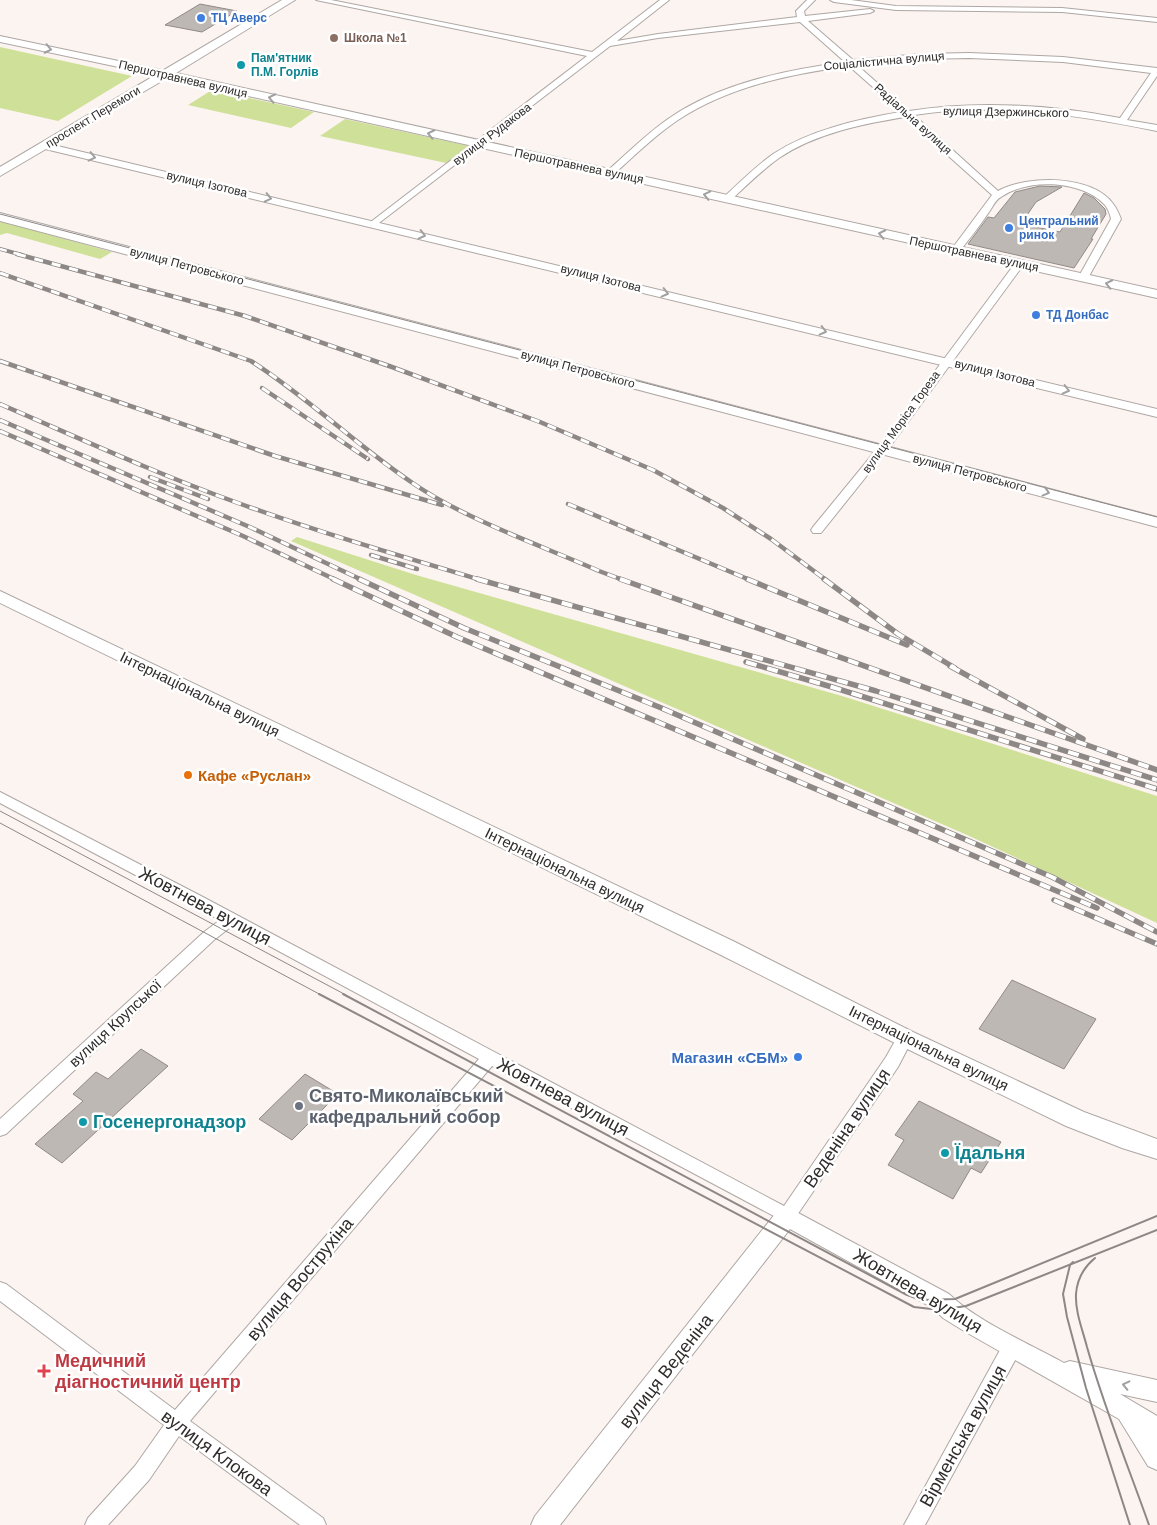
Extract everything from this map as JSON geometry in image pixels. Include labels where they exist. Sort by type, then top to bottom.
[{"type":"main road","name":"проспект Перемоги","points":[[0,172],[290,0]]},
{"type":"main road","name":"Першотравнева вулиця","points":[[166,74],[1157,294]]},
{"type":"main road","name":"вулиця Петровського","points":[[0,208],[886,445],[1157,522]]},
{"type":"main road","name":"вулиця Петровського","points":[[0,217],[886,445],[1157,508]]},
{"type":"main road","name":"Інтернаціональна вулиця","points":[[0,596],[727,948],[905,1038],[1075,1119],[1157,1149]]},
{"type":"main road","name":"Інтернаціональна вулиця","points":[[1131,1141],[1157,1161]]},
{"type":"main road","points":[[1131,1141],[1157,1144]]},
{"type":"street","points":[[320,0],[595,55]]},
{"type":"street","name":"вулиця Рудакова","points":[[375,223],[665,0]]},
{"type":"street","points":[[801,18],[800,11],[811,0]]},
{"type":"street","points":[[834,0],[896,8],[1062,10],[1157,20]]},
{"type":"street","points":[[608,44],[801,18],[896,8]]},
{"type":"street","name":"Радіальна вулиця","points":[[801,18],[997,195]]},
{"type":"street","name":"Першотравнева вулиця","points":[[0,39],[166,74]]},
{"type":"street","name":"Соціалістична вулиця","points":[[610,173],[650,138],[682,114],[702,103],[760,81],[811,68],[929,56],[1008,56],[1090,62],[1157,71]]},
{"type":"street","points":[[1123,120],[1157,71]]},
{"type":"street","name":"вулиця Дзержинського","points":[[726,199],[768,163],[784,152],[806,141],[857,124],[908,115],[943,110],[1010,110],[1079,114],[1123,120],[1157,128]]},
{"type":"street","name":"вулиця Ізотова","points":[[45,146],[375,223],[1157,413]]},
{"type":"street","points":[[956,250],[997,195],[1026,184],[1061,183],[1095,193],[1115,209],[1116,219],[1083,278]]},
{"type":"street","name":"вулиця Моріса Тореза","points":[[817,530],[886,445],[1019,264]]},
{"type":"street","name":"Жовтнева вулиця","points":[[0,798],[787,1216],[941,1301],[951,1310],[1012,1348],[1119,1406],[1157,1430]]},
{"type":"street","name":"вулиця Крупської","points":[[0,1129],[209,936],[230,919]]},
{"type":"street","name":"Веденіна вулиця","points":[[787,1216],[892,1062],[905,1038]]},
{"type":"street","name":"вулиця Вострухіна","points":[[94,1525],[142,1473],[176,1424],[489,1058]]},
{"type":"street","name":"вулиця Веденіна","points":[[544,1525],[787,1216]]},
{"type":"street","name":"вулиця Клокова","points":[[0,1290],[176,1424],[316,1525]]},
{"type":"street","name":"Вірменська вулиця","points":[[914,1525],[1012,1348]]},
{"type":"street","points":[[1039,1362],[1082,1376],[1157,1391]]},
{"type":"street","name":"Жовтнева вулиця","points":[[1119,1406],[1144,1435],[1157,1458]]},
{"type":"green space","points":[[0,47],[132,76],[58,121],[0,108]]},
{"type":"green space","points":[[212,90],[314,112],[291,128],[188,105]]},
{"type":"green space","points":[[345,119],[469,146],[446,163],[320,136]]},
{"type":"green space","points":[[0,221],[112,252],[100,259],[7,233],[0,235]]},
{"type":"green space","points":[[297,537],[416,575],[842,696],[1157,796],[1157,923],[967,835],[291,541]]},
{"type":"building","name":"ТЦ Аверс","points":[[200,4],[237,11],[202,32],[165,25]]},
{"type":"building","name":"Центральний ринок","points":[[1040,186],[1062,187],[1036,202],[1021,224],[1060,232],[1084,193],[1094,198],[1105,209],[1106,214],[1091,239],[1093,239],[1074,268],[968,244],[988,217],[994,218],[1015,192]]},
{"type":"building","points":[[1012,980],[1096,1019],[1064,1069],[979,1029]]},
{"type":"building","name":"Госенергонадзор","points":[[141,1049],[168,1066],[62,1163],[35,1144],[83,1101],[73,1094],[96,1072],[108,1079]]},
{"type":"building","name":"Свято-Миколаївський кафедральний собор","points":[[305,1074],[338,1094],[292,1140],[259,1119]]},
{"type":"building","name":"Їдальня","points":[[919,1101],[1001,1142],[981,1173],[971,1168],[953,1199],[888,1165],[904,1140],[895,1135]]},
{"type":"tram line","points":[[0,214],[1157,517]]},
{"type":"tram line","points":[[0,811],[346,995]]},
{"type":"tram line","points":[[0,823],[321,995]]},
{"type":"tram line","points":[[319,994],[914,1307],[940,1310],[966,1306],[1071,1264]]},
{"type":"tram line","points":[[343,994],[907,1295],[922,1300],[955,1299],[1157,1216]]},
{"type":"tram line","points":[[1071,1264],[1157,1230]]},
{"type":"tram line","points":[[1095,1258],[1084,1270],[1078,1284],[1076,1294],[1078,1314],[1101,1392],[1149,1525]]},
{"type":"tram line","points":[[1071,1264],[1063,1294],[1067,1317],[1086,1388],[1130,1525]]},
{"type":"railway","points":[[0,249],[22,255]]},
{"type":"railway","points":[[17,254],[245,316],[392,367],[540,422],[653,470],[723,508],[771,539],[826,580]]},
{"type":"railway","points":[[0,273],[251,361],[293,390],[393,469],[435,497],[504,531],[623,580]]},
{"type":"railway","points":[[0,361],[275,456],[442,505]]},
{"type":"railway","points":[[262,388],[368,459]]},
{"type":"railway","points":[[0,404],[148,468],[268,514],[481,580]]},
{"type":"railway","points":[[0,420],[252,528],[362,580]]},
{"type":"railway","points":[[0,431],[243,536],[336,580]]},
{"type":"railway","points":[[150,477],[208,499]]},
{"type":"railway","points":[[568,504],[750,580]]},
{"type":"railway","points":[[371,555],[417,569]]},
{"type":"railway","points":[[333,579],[457,637],[1097,908]]},
{"type":"railway","points":[[359,579],[464,628],[659,707],[1052,877],[1157,932]]},
{"type":"railway","points":[[477,579],[876,691],[1157,780]]},
{"type":"railway","points":[[620,579],[1157,770]]},
{"type":"railway","points":[[747,579],[907,645]]},
{"type":"railway","points":[[824,579],[898,634],[955,668]]},
{"type":"railway","points":[[746,662],[832,687],[1157,789]]},
{"type":"railway","points":[[950,666],[1083,739]]},
{"type":"railway","points":[[1054,900],[1157,944]]},
{"type":"place","name":"ТЦ Аверс","points":[[201,18]]},
{"type":"place","name":"Школа №1","points":[[334,38]]},
{"type":"place","name":"Пам'ятник П.М. Горлів","points":[[241,65]]},
{"type":"place","name":"Центральний ринок","points":[[1009,228]]},
{"type":"place","name":"ТД Донбас","points":[[1036,315]]},
{"type":"place","name":"Кафе «Руслан»","points":[[188,775]]},
{"type":"place","name":"Магазин «СБМ»","points":[[798,1057]]},
{"type":"place","name":"Свято-Миколаївський кафедральний собор","points":[[299,1106]]},
{"type":"place","name":"Госенергонадзор","points":[[83,1122]]},
{"type":"place","name":"Їдальня","points":[[945,1153]]},
{"type":"place","name":"Медичний діагностичний центр","points":[[44,1371]]}]
